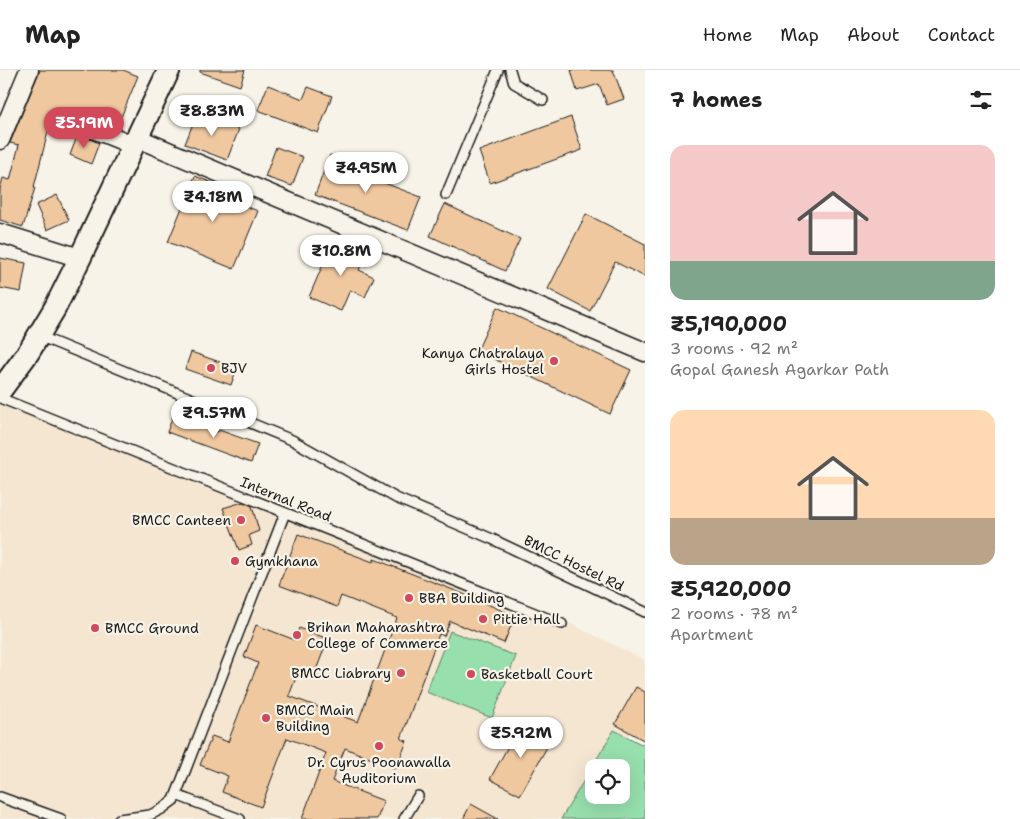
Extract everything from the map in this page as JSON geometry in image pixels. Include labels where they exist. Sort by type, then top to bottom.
[{"type":"street","points":[[0,140],[29,70]]},
{"type":"street","points":[[0,391],[28,353],[55,308],[169,70]]},
{"type":"street","points":[[81,124],[135,142],[645,352]]},
{"type":"street","points":[[0,233],[80,258]]},
{"type":"lane","points":[[446,195],[498,70]]},
{"type":"lane","points":[[510,70],[514,83],[543,100]]},
{"type":"lane","name":"BMCC Hostel Rd","points":[[38,336],[292,440],[396,498],[492,539],[645,612]]},
{"type":"lane","name":"Internal Road","points":[[0,398],[562,624]]},
{"type":"lane","points":[[119,819],[150,815],[174,800],[285,514]]},
{"type":"lane","points":[[176,795],[240,819]]},
{"type":"lane","points":[[404,819],[418,796]]},
{"type":"lane","points":[[0,797],[61,819]]},
{"type":"shaded area","name":"Brihan Maharashtra College of Commerce","points":[[0,401],[542,610],[645,660],[645,711],[612,759],[585,759],[585,790],[573,819],[0,819]]},
{"type":"green space","name":"Basketball Court","points":[[450,631],[516,656],[492,718],[426,692]]},
{"type":"green space","points":[[614,730],[645,746],[645,819],[561,819],[585,779],[585,804],[630,804],[630,759],[597,759]]},
{"type":"building","points":[[40,70],[123,70],[138,76],[117,127],[85,114],[80,113],[76,115],[59,108],[55,117],[52,116],[35,188],[23,227],[0,220],[0,189],[3,178],[10,180],[19,145],[10,143]]},
{"type":"building","points":[[200,70],[245,70],[240,86],[200,72]]},
{"type":"building","points":[[571,70],[613,70],[624,99],[607,105],[599,84],[577,91]]},
{"type":"building","points":[[268,85],[303,99],[308,87],[332,96],[318,133],[258,110]]},
{"type":"building","points":[[197,113],[239,129],[227,160],[185,144]]},
{"type":"building","points":[[571,117],[582,150],[490,183],[479,151]]},
{"type":"building","points":[[78,134],[99,143],[91,164],[70,155]]},
{"type":"building","points":[[276,147],[303,157],[292,186],[265,177]]},
{"type":"building","points":[[330,155],[368,170],[366,176],[421,197],[408,230],[315,195]]},
{"type":"building","points":[[195,176],[240,194],[237,203],[258,211],[234,269],[168,242]]},
{"type":"building","points":[[57,195],[69,220],[47,230],[36,205]]},
{"type":"building","points":[[445,204],[520,239],[505,271],[430,236]]},
{"type":"building","points":[[586,214],[645,244],[645,277],[615,262],[590,311],[548,289]]},
{"type":"building","points":[[333,241],[365,255],[359,270],[374,277],[365,297],[350,290],[341,311],[309,297]]},
{"type":"building","points":[[0,258],[26,263],[21,292],[0,288]]},
{"type":"building","name":"Kanya Chatralaya Girls Hostel","points":[[497,307],[631,370],[610,414],[477,351]]},
{"type":"building","name":"BJV","points":[[191,352],[237,368],[231,385],[185,369]]},
{"type":"building","points":[[173,416],[258,444],[251,463],[167,432]]},
{"type":"building","name":"BMCC Canteen","points":[[243,502],[252,506],[259,531],[249,535],[252,545],[239,550],[223,508]]},
{"type":"building","points":[[298,534],[373,562],[374,559],[515,616],[504,643],[450,621],[444,636],[439,634],[401,739],[407,741],[396,769],[345,748],[332,781],[384,801],[377,819],[302,819],[326,753],[287,738],[261,807],[222,792],[228,776],[200,765],[212,736],[228,742],[258,663],[244,657],[256,625],[295,640],[299,628],[328,639],[313,678],[298,672],[289,696],[358,722],[397,618],[341,596],[337,607],[279,585]]},
{"type":"building","points":[[636,687],[645,692],[645,741],[615,724]]},
{"type":"building","points":[[521,723],[551,740],[520,795],[490,779]]},
{"type":"building","points":[[471,804],[498,819],[463,819]]},
{"type":"place","name":"Kanya Chatralaya Girls Hostel","points":[[554,361]]},
{"type":"place","name":"BJV","points":[[211,368]]},
{"type":"place","name":"BMCC Canteen","points":[[241,520]]},
{"type":"place","name":"Gymkhana","points":[[235,561]]},
{"type":"place","name":"BBA Building","points":[[409,598]]},
{"type":"place","name":"Pittie Hall","points":[[483,619]]},
{"type":"place","name":"BMCC Ground","points":[[95,628]]},
{"type":"place","name":"Brihan Maharashtra College of Commerce","points":[[297,635]]},
{"type":"place","name":"BMCC Liabrary","points":[[401,673]]},
{"type":"place","name":"Basketball Court","points":[[471,674]]},
{"type":"place","name":"BMCC Main Building","points":[[266,718]]},
{"type":"place","name":"Dr. Cyrus Poonawalla Auditorium","points":[[379,746]]}]
